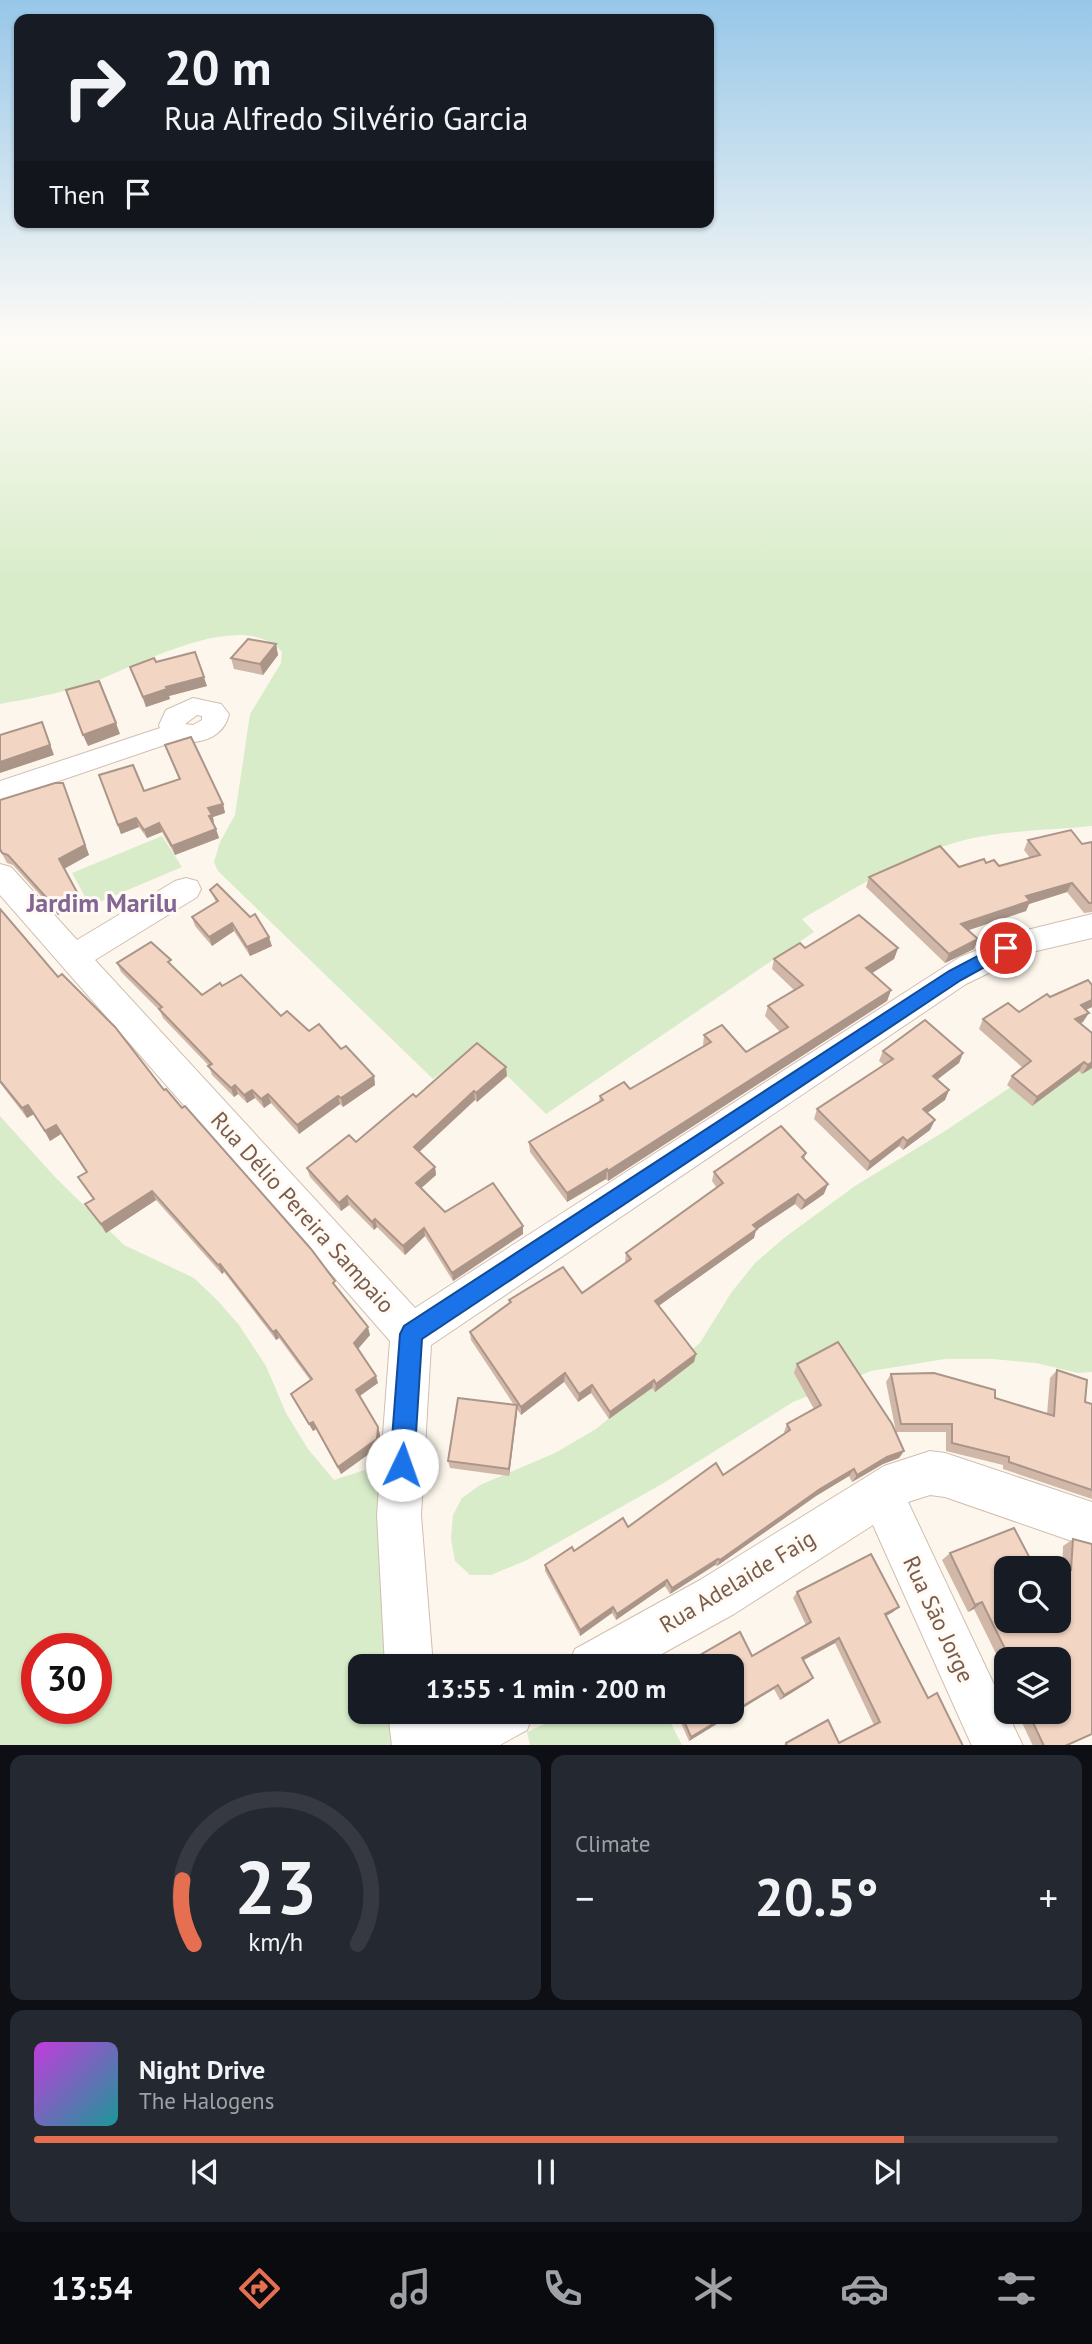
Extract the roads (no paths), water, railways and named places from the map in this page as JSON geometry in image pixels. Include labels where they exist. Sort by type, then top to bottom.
[{"type":"street","points":[[0,791],[178,731]]},
{"type":"street","name":"Rua Délio Pereira Sampaio","points":[[0,875],[76,956],[411,1334]]},
{"type":"street","points":[[76,956],[186,889]]},
{"type":"street","points":[[408,1654],[399,1515],[411,1334],[955,975],[987,957],[1029,939],[1092,926]]},
{"type":"street","name":"Rua Adelaide Faig","points":[[614,1654],[717,1597],[880,1493],[915,1476],[945,1475],[1092,1525]]},
{"type":"street","name":"Rua São Jorge","points":[[880,1493],[998,1745]]},
{"type":"street","points":[[414,1724],[417,1745]]},
{"type":"street","points":[[447,1745],[486,1724]]},
{"type":"district","name":"Jardim Marilu","points":[[102,902]]}]
